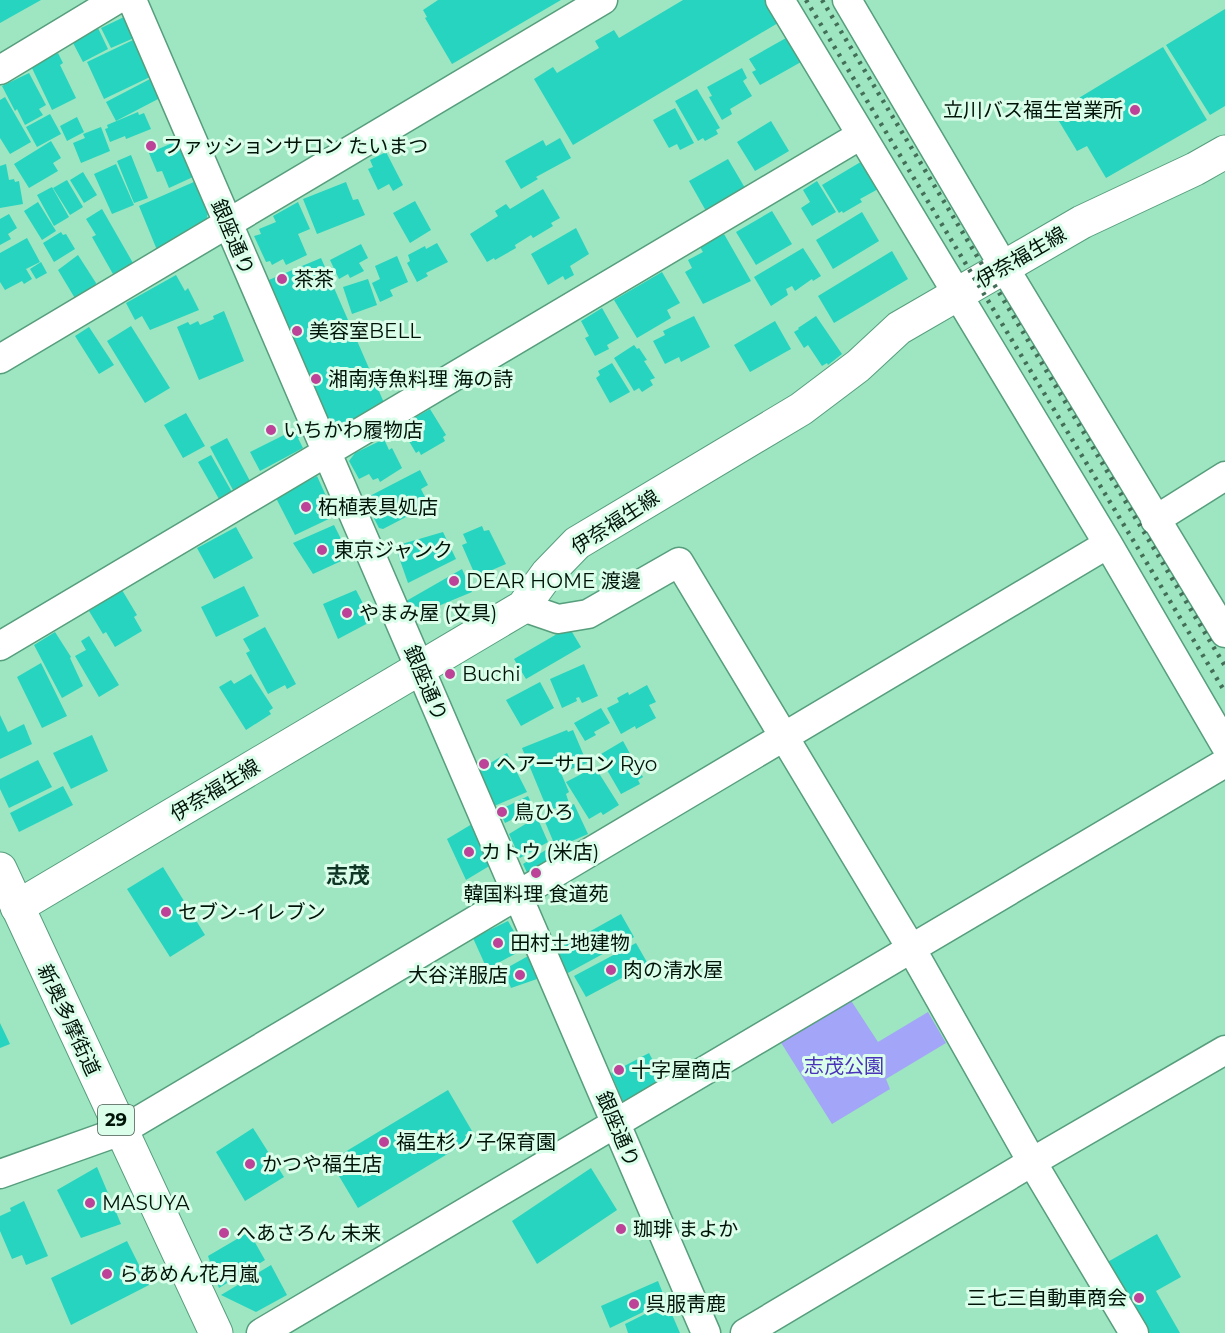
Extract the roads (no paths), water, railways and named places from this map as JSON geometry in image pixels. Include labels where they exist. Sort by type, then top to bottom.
[{"type":"main road","name":"伊奈福生線","points":[[9,912],[419,667],[523,608],[547,574],[577,543],[801,409],[837,383],[899,328],[1082,222],[1195,169],[1225,152]]},
{"type":"main road","name":"新奥多摩街道","points":[[0,869],[9,912],[121,1131],[216,1333]]},
{"type":"street","points":[[0,70],[116,0]]},
{"type":"street","name":"銀座通り","points":[[132,0],[706,1333]]},
{"type":"street","points":[[0,359],[603,0]]},
{"type":"street","points":[[780,0],[1108,544],[1225,745]]},
{"type":"street","points":[[847,0],[1155,520],[1225,633]]},
{"type":"street","points":[[0,646],[861,135]]},
{"type":"street","points":[[1155,520],[1225,476]]},
{"type":"street","points":[[0,1174],[121,1131],[1108,544]]},
{"type":"street","points":[[523,608],[558,619],[588,614],[679,562],[911,948],[1032,1162],[1134,1333]]},
{"type":"street","points":[[261,1333],[1225,763]]},
{"type":"street","points":[[745,1333],[1225,1050]]},
{"type":"railway","points":[[806,0],[1225,692]]},
{"type":"railway","points":[[822,0],[1225,666]]},
{"type":"place","name":"立川バス福生営業所","points":[[1135,110]]},
{"type":"place","name":"ファッションサロン たいまつ","points":[[151,146]]},
{"type":"place","name":"茶茶","points":[[282,279]]},
{"type":"place","name":"美容室BELL","points":[[297,331]]},
{"type":"place","name":"湘南痔魚料理 海の詩","points":[[316,379]]},
{"type":"place","name":"いちかわ履物店","points":[[271,430]]},
{"type":"place","name":"柘植表具処店","points":[[306,507]]},
{"type":"place","name":"東京ジャンク","points":[[322,550]]},
{"type":"place","name":"DEAR HOME 渡邊","points":[[454,581]]},
{"type":"place","name":"やまみ屋 (文具)","points":[[347,613]]},
{"type":"place","name":"Buchi","points":[[450,674]]},
{"type":"place","name":"ヘアーサロン Ryo","points":[[484,764]]},
{"type":"place","name":"鳥ひろ","points":[[502,812]]},
{"type":"place","name":"カトウ (米店)","points":[[469,852]]},
{"type":"place","name":"韓国料理 食道苑","points":[[536,873]]},
{"type":"place","name":"セブン-イレブン","points":[[166,912]]},
{"type":"place","name":"田村土地建物","points":[[498,943]]},
{"type":"place","name":"肉の清水屋","points":[[611,970]]},
{"type":"place","name":"大谷洋服店","points":[[520,975]]},
{"type":"place","name":"十字屋商店","points":[[619,1070]]},
{"type":"place","name":"福生杉ノ子保育園","points":[[384,1142]]},
{"type":"place","name":"かつや福生店","points":[[250,1164]]},
{"type":"place","name":"MASUYA","points":[[90,1203]]},
{"type":"place","name":"珈琲 まよか","points":[[621,1229]]},
{"type":"place","name":"へあさろん 未来","points":[[224,1233]]},
{"type":"place","name":"らあめん花月嵐","points":[[107,1274]]},
{"type":"place","name":"三七三自動車商会","points":[[1139,1298]]},
{"type":"place","name":"呉服靑鹿","points":[[634,1304]]},
{"type":"district","name":"志茂","points":[[348,875]]},
{"type":"park label","name":"志茂公園","points":[[844,1066]]}]
